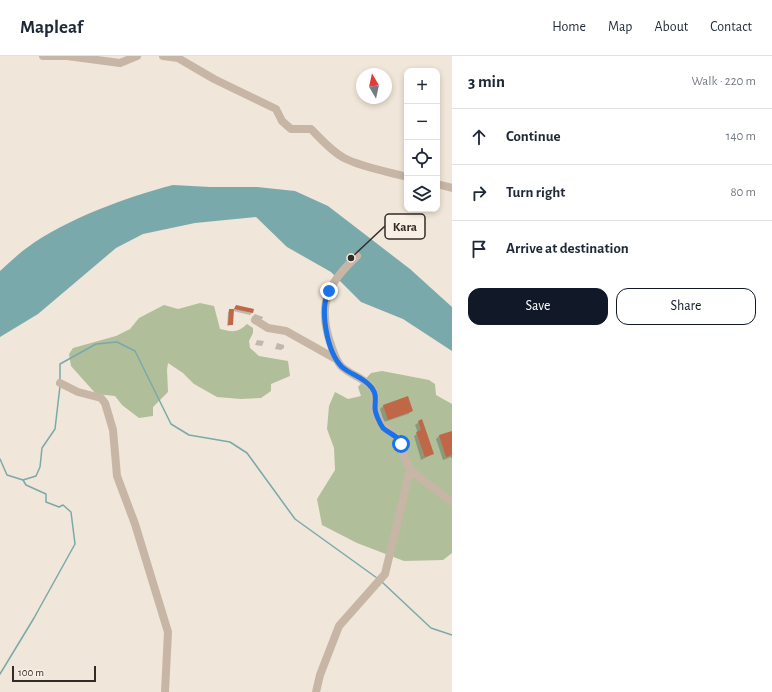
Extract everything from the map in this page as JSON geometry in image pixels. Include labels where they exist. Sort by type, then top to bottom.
[{"type":"street","points":[[43,56],[65,56],[120,63],[137,56]]},
{"type":"street","points":[[163,56],[178,58],[214,79],[276,109],[282,121],[291,129],[311,129],[328,146],[344,158],[382,172],[404,177]]},
{"type":"street","points":[[440,185],[452,188]]},
{"type":"street","points":[[336,360],[327,333],[324,306],[327,295],[338,275],[357,256]]},
{"type":"street","points":[[255,320],[268,328],[286,331],[336,360],[343,368],[362,379],[371,387],[375,394],[374,409],[383,428],[400,439],[403,454],[410,470],[452,502]]},
{"type":"street","points":[[60,383],[78,392],[101,398],[105,403],[114,438],[117,476],[135,524],[168,632],[165,692]]},
{"type":"street","points":[[316,692],[320,674],[339,626],[385,574],[410,470]]},
{"type":"green space","points":[[200,303],[214,306],[220,329],[235,331],[241,329],[247,324],[253,328],[253,333],[249,341],[250,348],[259,356],[288,361],[290,376],[271,384],[271,391],[261,398],[241,399],[217,397],[194,384],[183,373],[168,363],[168,392],[153,407],[153,416],[139,418],[122,405],[115,396],[96,394],[71,366],[69,354],[73,348],[116,336],[130,329],[139,318],[164,305],[178,309]]},
{"type":"green space","points":[[382,371],[429,380],[435,384],[436,395],[452,404],[452,553],[443,560],[404,561],[357,543],[322,525],[317,499],[335,470],[334,448],[327,429],[329,406],[335,392],[348,399],[361,396],[358,387],[371,373]]},
{"type":"water","points":[[173,185],[257,187],[295,191],[328,206],[410,269],[452,307],[452,351],[403,319],[361,302],[331,272],[287,247],[256,217],[195,223],[143,234],[116,248],[38,314],[0,337],[0,271],[24,250],[43,237],[78,218],[136,196]]},
{"type":"building","points":[[236,305],[254,309],[253,313],[234,309]]},
{"type":"building","points":[[229,309],[234,309],[233,325],[228,325]]},
{"type":"building","points":[[408,396],[413,411],[388,420],[383,405]]},
{"type":"building","points":[[422,419],[434,454],[425,457],[416,432],[421,430],[418,421]]},
{"type":"building","points":[[452,431],[452,455],[446,457],[439,435]]},
{"type":"waterway","points":[[60,380],[60,364],[96,344],[117,342],[135,351],[171,424],[189,435],[230,442],[247,453],[295,519],[377,578]]},
{"type":"waterway","points":[[0,459],[7,475],[23,480],[36,476],[40,467],[42,448],[55,429],[60,386]]},
{"type":"waterway","points":[[0,674],[34,618],[75,544],[71,512],[63,505],[59,507],[46,502],[46,494],[26,485],[23,480]]},
{"type":"waterway","points":[[382,582],[431,628],[452,635]]},
{"type":"place","name":"Kara","points":[[351,258]]},
{"type":"route","points":[[329,291],[324,306],[324,316],[327,333],[336,360],[343,368],[362,379],[371,387],[375,394],[376,400],[374,409],[383,428],[400,439],[401,444]]}]
